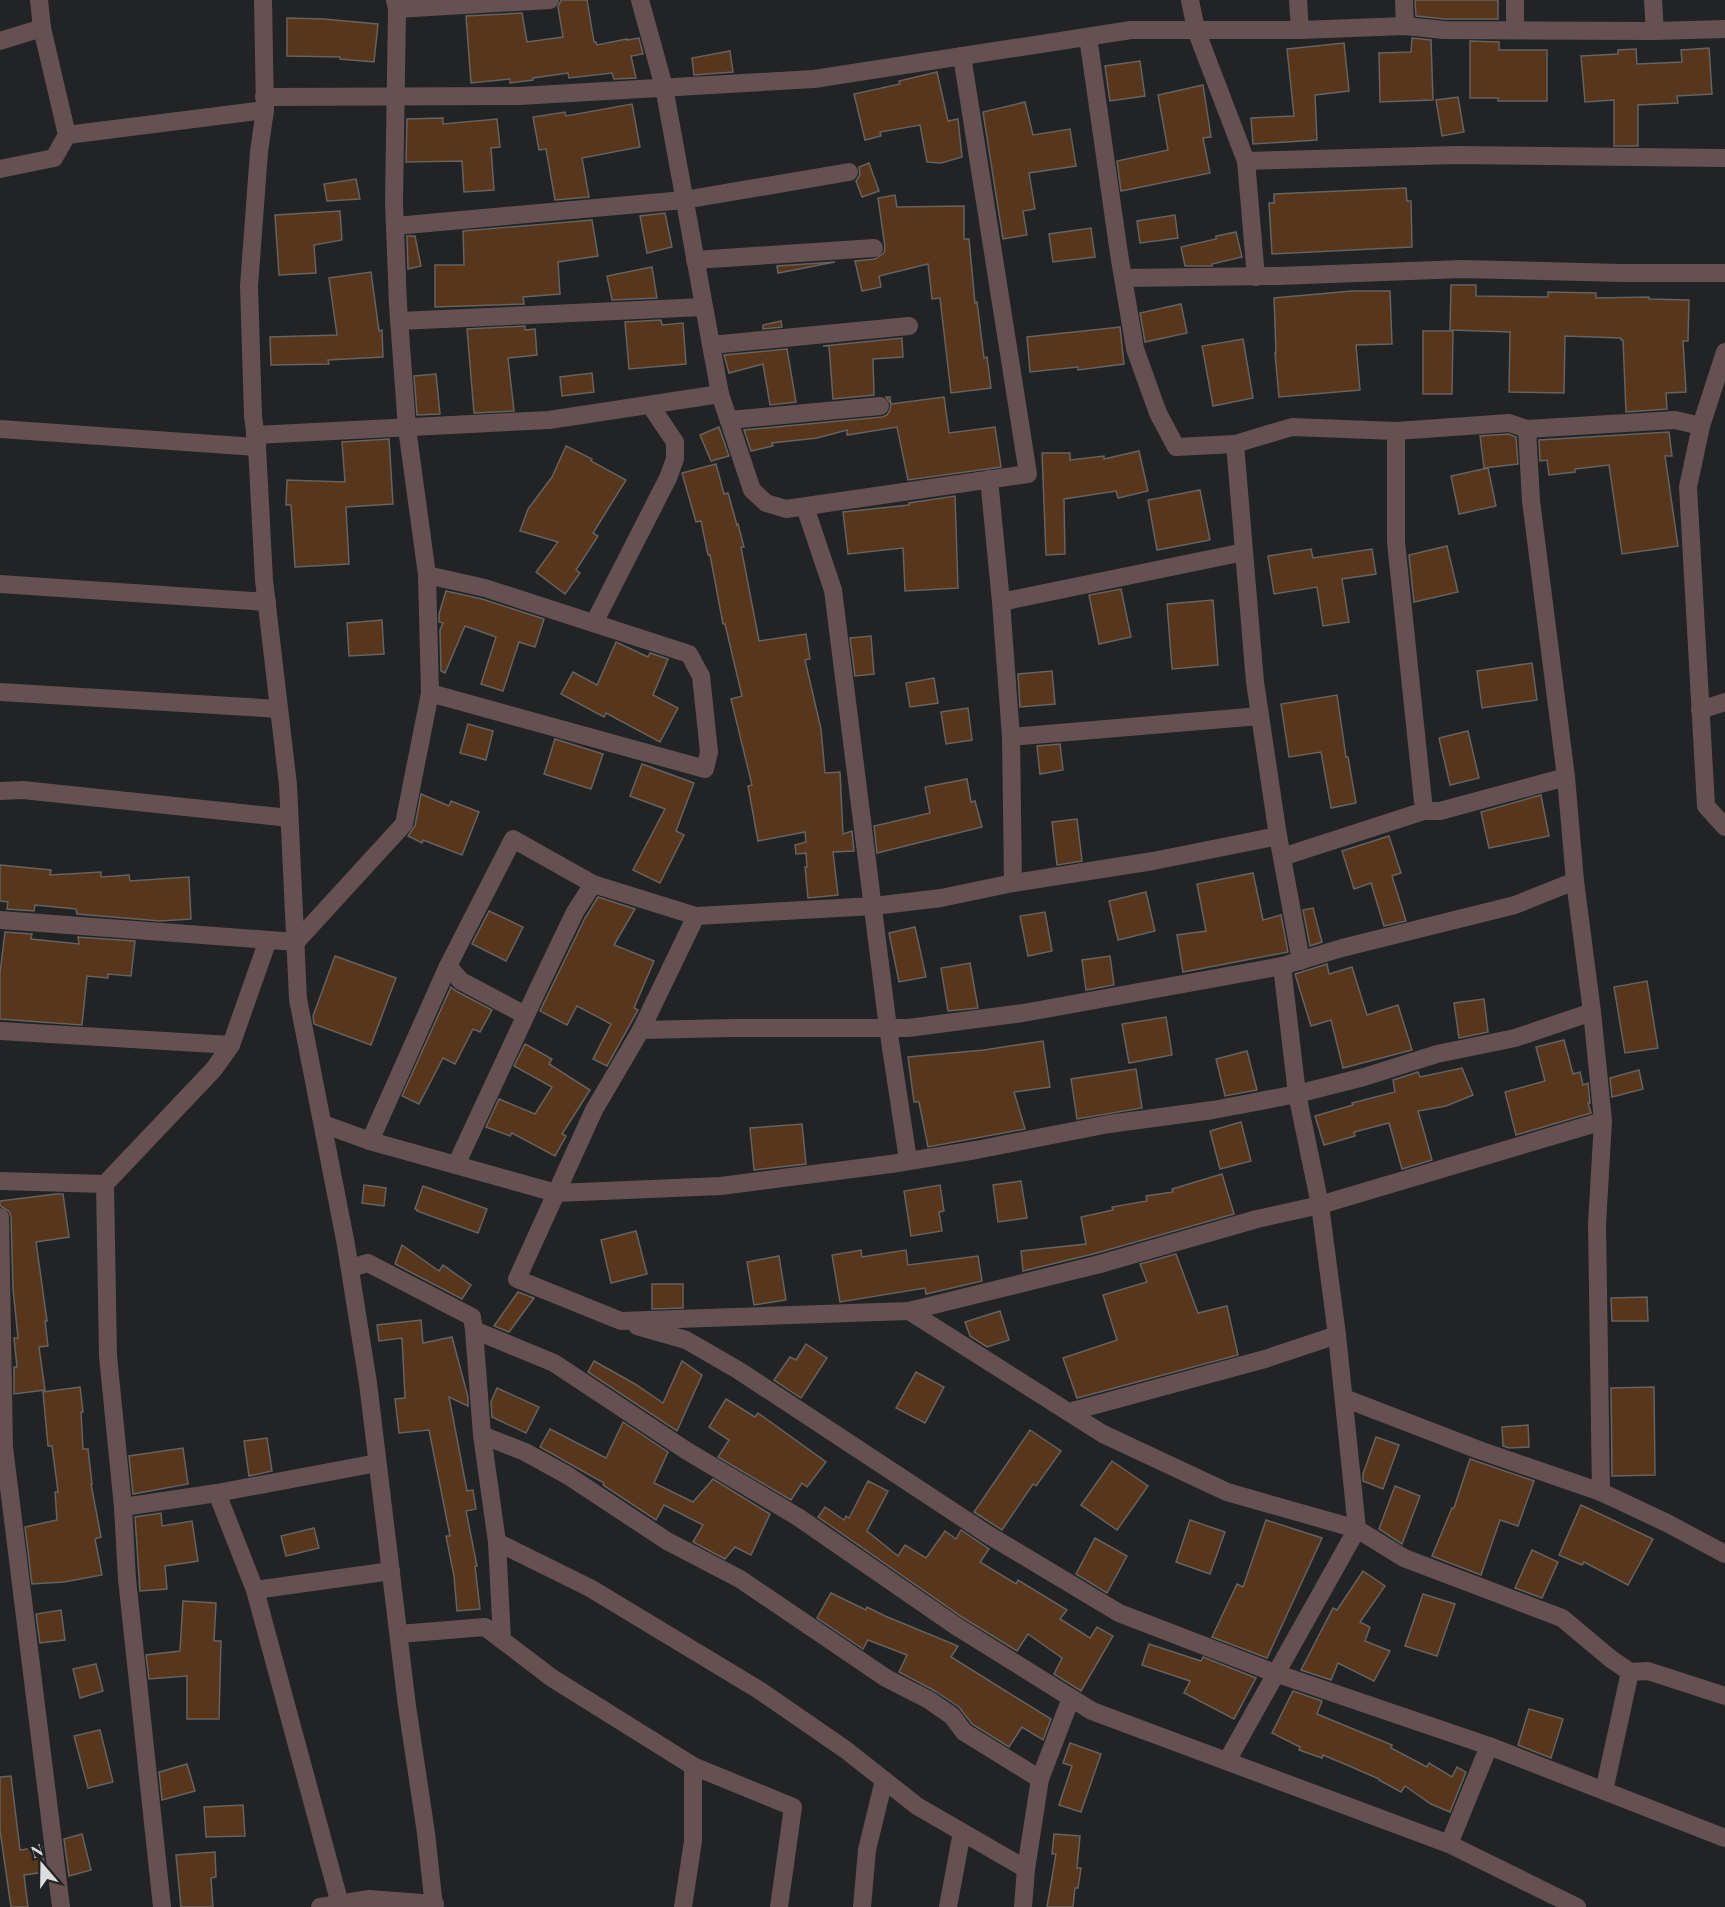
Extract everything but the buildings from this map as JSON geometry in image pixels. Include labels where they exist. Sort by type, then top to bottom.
[{"type":"street","points":[[0,169],[54,158],[67,135],[42,28],[39,0]]},
{"type":"street","points":[[263,0],[265,103],[249,286],[253,416],[264,580],[288,785],[298,999],[350,1268],[368,1383],[407,1706],[434,1905],[369,1899],[320,1907]]},
{"type":"street","points":[[296,942],[404,824],[430,693],[427,575],[407,428],[399,321],[394,202],[397,96],[396,4],[550,0]]},
{"type":"street","points":[[640,0],[664,87],[720,394],[752,490],[766,503],[786,509],[1028,474],[962,56]]},
{"type":"street","points":[[1190,0],[1196,30],[1246,161],[1256,277]]},
{"type":"street","points":[[1298,0],[1300,30]]},
{"type":"street","points":[[1404,0],[1405,26]]},
{"type":"street","points":[[1515,0],[1515,30]]},
{"type":"street","points":[[1653,0],[1655,31]]},
{"type":"street","points":[[67,135],[265,103],[397,96],[519,96],[814,79],[1131,30],[1300,30],[1405,26],[1444,30],[1725,29]]},
{"type":"street","points":[[0,42],[42,28]]},
{"type":"street","points":[[1088,37],[1123,278],[1136,349],[1158,413],[1176,447],[1235,444],[1292,427],[1396,431],[1509,423],[1527,429],[1675,420],[1701,426]]},
{"type":"street","points":[[1246,161],[1455,155],[1725,158]]},
{"type":"street","points":[[395,226],[684,200],[849,172]]},
{"type":"street","points":[[695,260],[874,248]]},
{"type":"street","points":[[1123,278],[1256,277],[1462,269],[1725,273]]},
{"type":"street","points":[[399,321],[704,307]]},
{"type":"street","points":[[711,345],[909,326]]},
{"type":"street","points":[[1725,352],[1701,426],[1688,487],[1706,806],[1725,827]]},
{"type":"street","points":[[0,429],[256,441],[407,428],[549,420],[720,394]]},
{"type":"street","points":[[594,623],[668,478],[675,459],[675,442],[650,405]]},
{"type":"street","points":[[729,420],[880,406]]},
{"type":"street","points":[[1527,429],[1531,501],[1566,777],[1575,881],[1603,1121],[1597,1224],[1601,1492]]},
{"type":"street","points":[[1396,431],[1396,542],[1424,811]]},
{"type":"street","points":[[1235,444],[1255,682],[1278,836],[1301,961]]},
{"type":"street","points":[[989,479],[1011,737],[1013,883]]},
{"type":"street","points":[[805,507],[833,590],[888,1028],[908,1160]]},
{"type":"street","points":[[1001,602],[1244,552]]},
{"type":"street","points":[[427,575],[485,588],[689,654],[701,676],[709,752],[705,769],[430,693]]},
{"type":"street","points":[[0,585],[267,602]]},
{"type":"street","points":[[0,692],[279,709]]},
{"type":"street","points":[[1700,710],[1725,702]]},
{"type":"street","points":[[1011,737],[1260,716]]},
{"type":"street","points":[[1282,857],[1424,811],[1440,811],[1566,777]]},
{"type":"street","points":[[0,791],[23,790],[290,818]]},
{"type":"street","points":[[370,1141],[448,966],[513,839],[593,884],[696,916],[873,906],[940,898],[1013,883],[1153,861],[1278,836]]},
{"type":"street","points":[[641,1030],[908,1028],[1023,1013],[1282,966],[1342,948],[1515,905],[1575,881]]},
{"type":"street","points":[[456,1165],[575,912],[593,884]]},
{"type":"street","points":[[696,916],[641,1030],[594,1110],[517,1279],[621,1321],[686,1340],[738,1370],[987,1534],[1119,1613],[1275,1673],[1489,1746],[1725,1838]]},
{"type":"street","points":[[0,920],[296,942]]},
{"type":"street","points":[[162,1907],[127,1579],[123,1507],[108,1356],[105,1184],[214,1069],[231,1045],[268,940]]},
{"type":"street","points":[[448,966],[461,981],[525,1015]]},
{"type":"street","points":[[1227,1761],[1358,1529],[1320,1204],[1297,1095],[1282,966]]},
{"type":"street","points":[[323,1124],[370,1141],[556,1193],[722,1186],[891,1164],[1108,1124],[1213,1110],[1297,1095],[1437,1054],[1515,1038],[1592,1012]]},
{"type":"street","points":[[0,1031],[231,1045]]},
{"type":"street","points":[[621,1321],[909,1311],[1100,1264],[1257,1219],[1320,1204],[1603,1121]]},
{"type":"street","points":[[0,1181],[105,1184]]},
{"type":"street","points":[[0,1217],[4,1448],[61,1907]]},
{"type":"street","points":[[350,1268],[368,1263],[472,1317],[482,1435],[497,1542],[502,1640]]},
{"type":"street","points":[[909,1311],[1103,1434],[1227,1492],[1358,1529],[1404,1558],[1562,1618],[1630,1672],[1648,1671],[1725,1696]]},
{"type":"street","points":[[474,1330],[554,1363],[687,1451],[798,1517],[956,1626],[1092,1711],[1449,1844],[1577,1907]]},
{"type":"street","points":[[1069,1412],[1265,1359],[1337,1335]]},
{"type":"street","points":[[1344,1398],[1479,1450],[1601,1492],[1725,1554]]},
{"type":"street","points":[[482,1435],[525,1452],[567,1474],[667,1541],[740,1579],[886,1678],[929,1700],[952,1716],[964,1732],[1040,1779]]},
{"type":"street","points":[[123,1507],[217,1493],[377,1463]]},
{"type":"street","points":[[217,1493],[255,1590],[340,1904]]},
{"type":"street","points":[[497,1542],[590,1588],[759,1690],[846,1750],[917,1806],[1026,1869]]},
{"type":"street","points":[[255,1590],[391,1571]]},
{"type":"street","points":[[399,1634],[485,1627],[552,1678],[693,1766],[793,1807],[780,1907]]},
{"type":"street","points":[[1604,1791],[1630,1672]]},
{"type":"street","points":[[1023,1907],[1026,1869],[1040,1779],[1071,1698]]},
{"type":"street","points":[[1449,1844],[1489,1746]]},
{"type":"street","points":[[683,1907],[693,1841],[693,1766]]},
{"type":"street","points":[[862,1907],[867,1850],[884,1780]]},
{"type":"street","points":[[948,1907],[962,1832]]}]
